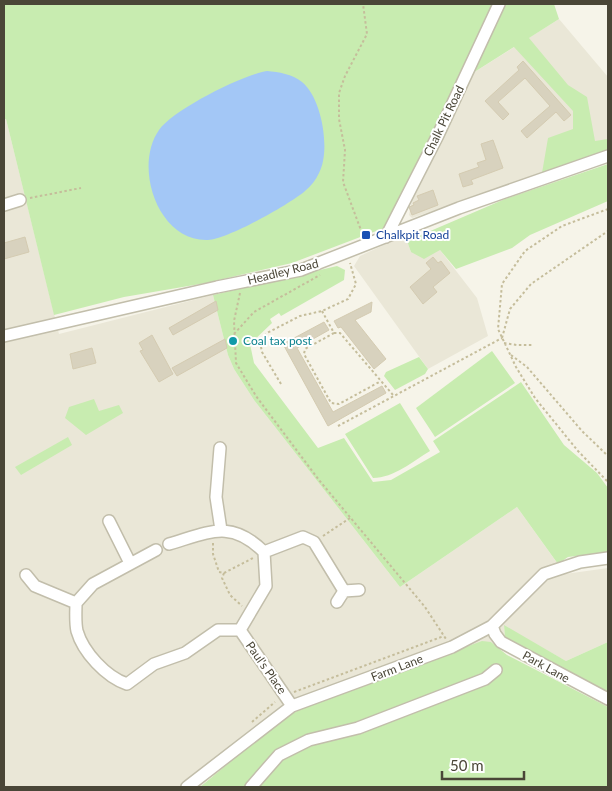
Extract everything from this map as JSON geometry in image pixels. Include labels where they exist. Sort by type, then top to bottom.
[{"type":"street","name":"Chalk Pit Road","points":[[386,238],[438,136],[499,4]]},
{"type":"street","name":"Headley Road","points":[[4,336],[301,270],[346,254],[459,208],[608,156]]},
{"type":"street","points":[[4,205],[20,200]]},
{"type":"street","points":[[217,531],[216,497],[220,448]]},
{"type":"street","points":[[109,522],[130,563]]},
{"type":"street","points":[[169,544],[217,531],[234,531],[253,541],[264,552],[303,537],[314,542],[344,590]]},
{"type":"street","points":[[26,575],[35,586],[76,603],[93,584],[156,550]]},
{"type":"street","name":"Paul's Place","points":[[240,630],[266,586],[264,552]]},
{"type":"street","name":"Farm Lane","points":[[187,787],[292,706],[452,647],[492,626],[544,574],[580,562],[608,558]]},
{"type":"street","points":[[344,590],[359,590]]},
{"type":"street","points":[[337,602],[344,590]]},
{"type":"street","name":"Paul's Place","points":[[76,603],[77,630],[86,648],[111,676],[117,681],[127,684],[154,664],[185,653],[218,630],[240,630]]},
{"type":"street","name":"Park Lane","points":[[492,626],[501,642],[608,700]]},
{"type":"street","name":"Paul's Place","points":[[240,630],[292,706]]},
{"type":"street","points":[[251,787],[279,756],[309,740],[358,728],[485,679],[496,670]]},
{"type":"path","points":[[363,4],[367,34],[345,76],[339,94],[339,119],[345,150],[343,182],[367,245]]},
{"type":"path","points":[[20,200],[81,188]]},
{"type":"path","points":[[608,208],[562,226],[525,251],[502,284],[498,328],[509,354],[536,398],[578,451],[608,482]]},
{"type":"path","points":[[338,426],[502,338],[510,310],[531,284],[608,231]]},
{"type":"path","points":[[280,384],[262,352],[260,342],[267,333],[300,316],[322,311],[348,299],[356,284],[353,270],[346,254]]},
{"type":"path","points":[[234,334],[254,312],[320,276]]},
{"type":"path","points":[[243,282],[234,321],[236,363],[256,396],[350,518],[413,592],[452,647]]},
{"type":"path","points":[[322,311],[334,333]]},
{"type":"path","points":[[381,381],[339,404],[331,403],[304,354],[305,349],[334,333],[340,333],[394,396]]},
{"type":"path","points":[[504,343],[533,345]]},
{"type":"path","points":[[509,354],[527,367],[582,430],[608,456]]},
{"type":"path","points":[[314,542],[350,518]]},
{"type":"path","points":[[217,531],[215,564],[219,572],[224,573]]},
{"type":"path","points":[[251,610],[240,605],[230,595],[222,578],[224,573],[264,552]]},
{"type":"path","points":[[285,695],[444,636]]},
{"type":"shaded area","points":[[559,19],[608,77],[608,151],[412,218],[409,215],[412,200],[435,156],[440,138],[473,73]]},
{"type":"shaded area","points":[[4,119],[6,119],[59,334],[213,295],[228,355],[234,369],[254,400],[400,587],[517,507],[565,574],[608,568],[608,642],[566,661],[504,626],[505,638],[496,647],[491,642],[211,777],[200,787],[4,787]]},
{"type":"shaded area","points":[[401,237],[407,241],[411,252],[440,250],[477,298],[488,336],[428,369],[354,266],[360,256]]},
{"type":"green space","points":[[4,4],[554,4],[559,19],[529,38],[568,85],[587,97],[595,141],[608,139],[608,151],[542,173],[548,138],[573,129],[573,111],[514,47],[457,83],[384,228],[292,263],[206,283],[124,297],[54,315],[6,119],[4,119]]},
{"type":"green space","points":[[608,164],[608,201],[530,235],[512,248],[456,269],[440,250],[424,259],[411,252],[407,241],[505,199]]},
{"type":"green space","points":[[337,266],[345,270],[344,280],[281,316],[279,313],[270,319],[272,323],[250,344],[254,363],[318,448],[344,438],[373,482],[391,480],[440,452],[433,441],[521,382],[564,445],[597,473],[608,488],[608,552],[568,557],[558,564],[517,507],[400,587],[254,400],[234,369],[228,355],[213,295]]},
{"type":"green space","points":[[492,351],[515,383],[435,437],[416,408]]},
{"type":"green space","points":[[419,357],[428,369],[425,374],[395,390],[384,376],[386,372]]},
{"type":"green space","points":[[94,399],[99,411],[119,405],[123,413],[86,435],[65,418],[69,407]]},
{"type":"green space","points":[[400,403],[430,451],[396,472],[373,478],[345,434]]},
{"type":"green space","points":[[68,437],[72,445],[21,475],[15,467]]},
{"type":"green space","points":[[504,625],[566,661],[608,642],[608,693],[505,638]]},
{"type":"green space","points":[[482,641],[491,642],[507,655],[608,707],[608,787],[200,787],[281,720],[306,706]]},
{"type":"water","points":[[267,71],[285,74],[298,79],[309,90],[315,100],[324,139],[323,163],[319,173],[311,185],[297,197],[244,227],[208,240],[190,237],[176,229],[164,216],[155,200],[150,182],[149,163],[152,145],[159,130],[178,113],[209,94],[242,79]]},
{"type":"building","points":[[523,61],[571,115],[564,121],[556,112],[527,138],[521,131],[550,106],[525,78],[498,102],[509,114],[503,120],[485,101],[519,70],[517,67]]},
{"type":"building","points":[[493,140],[503,168],[471,180],[473,184],[463,187],[459,174],[479,167],[477,163],[486,160],[481,144]]},
{"type":"building","points":[[433,190],[438,205],[412,215],[409,207],[419,200],[417,196]]},
{"type":"building","points":[[25,237],[29,252],[4,259],[4,243]]},
{"type":"building","points":[[433,257],[438,263],[441,261],[450,273],[433,287],[437,292],[423,304],[410,287],[431,269],[426,263]]},
{"type":"building","points":[[216,301],[218,310],[173,335],[169,328]]},
{"type":"building","points":[[372,302],[371,312],[355,320],[386,359],[374,369],[341,327],[338,328],[334,321]]},
{"type":"building","points":[[324,322],[329,330],[297,348],[333,412],[382,386],[386,393],[328,426],[283,344]]},
{"type":"building","points":[[152,335],[173,374],[159,382],[140,351],[143,350],[139,343]]},
{"type":"building","points":[[225,339],[227,348],[177,376],[172,368]]},
{"type":"building","points":[[92,348],[96,363],[73,369],[70,354]]},
{"type":"place","name":"Chalkpit Road","points":[[366,235]]},
{"type":"place","name":"Coal tax post","points":[[233,341]]}]
